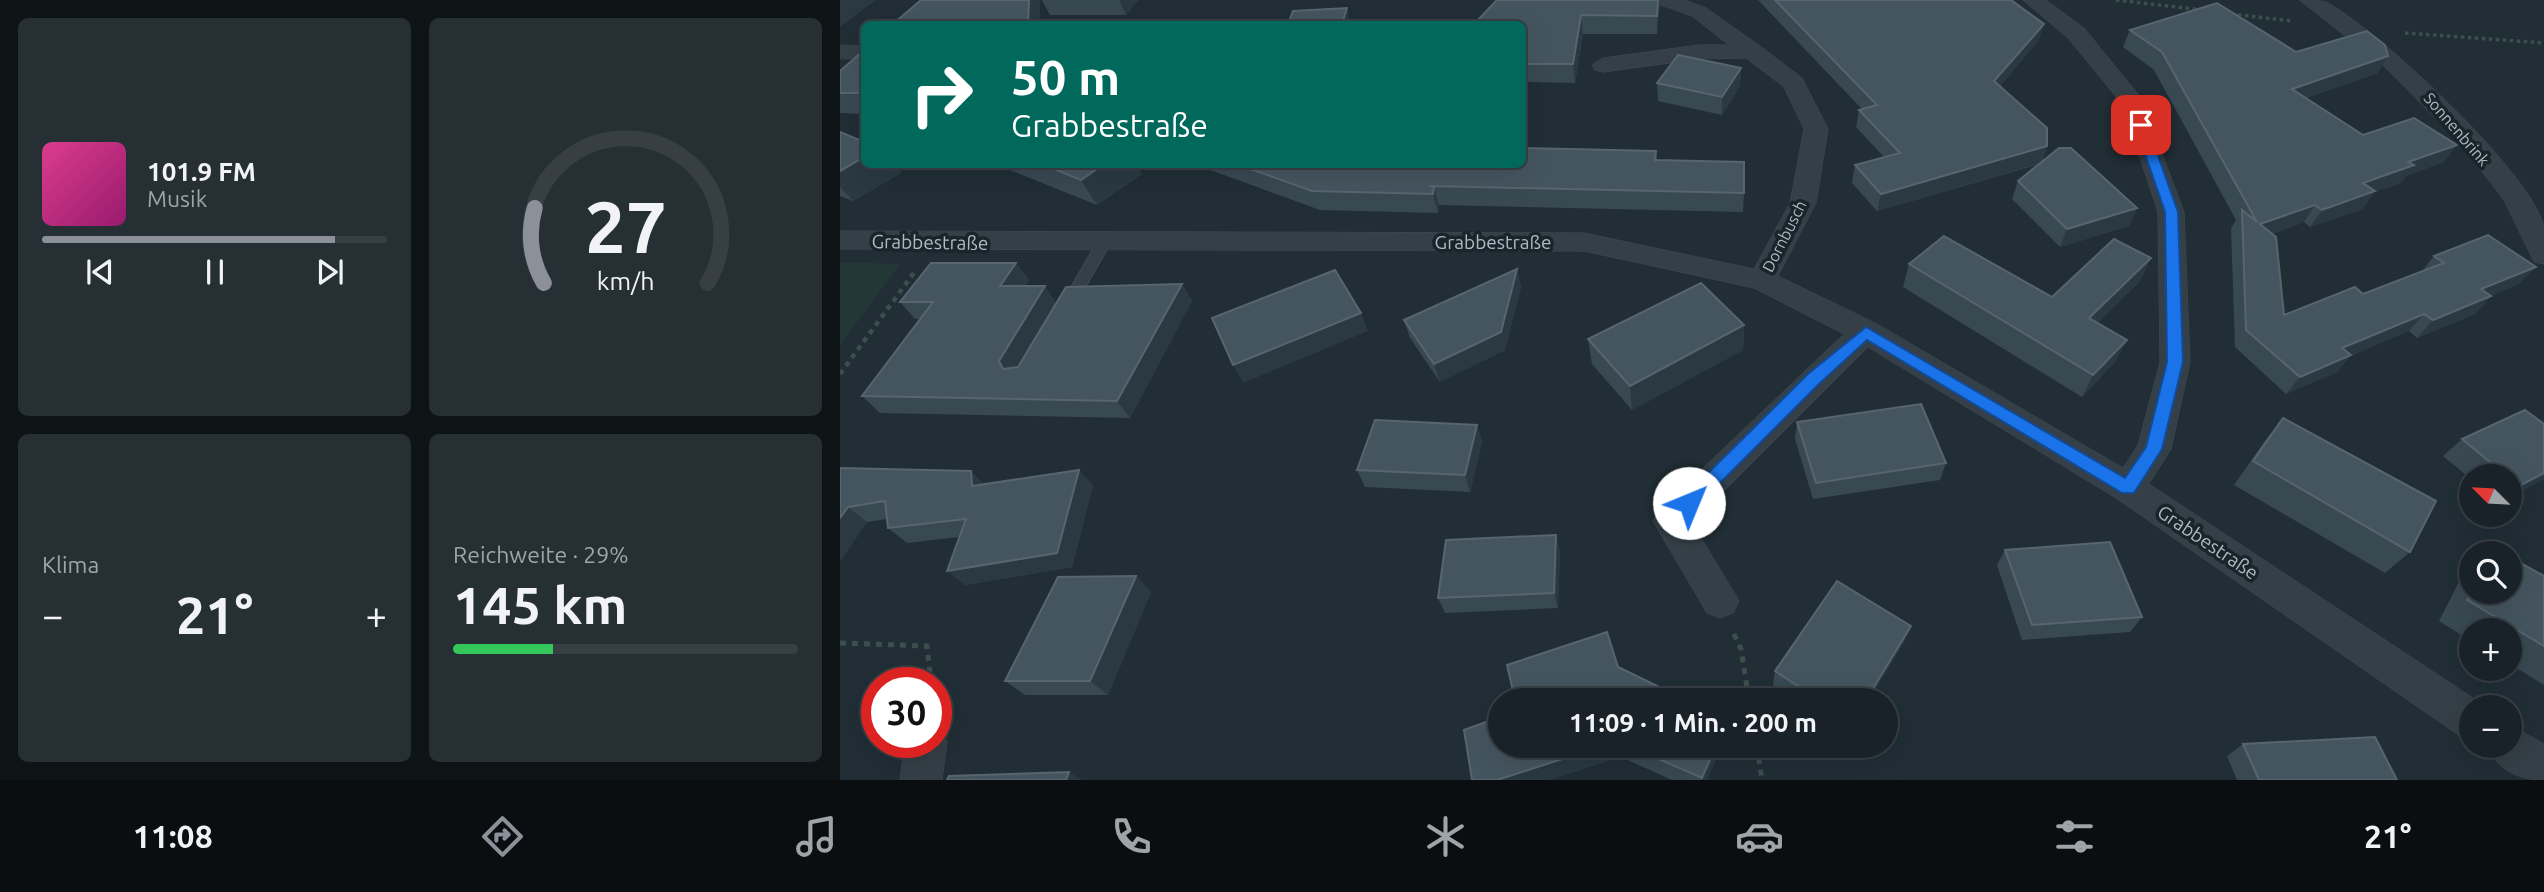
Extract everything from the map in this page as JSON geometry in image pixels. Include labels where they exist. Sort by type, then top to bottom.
[{"type":"street","name":"Dornbusch","points":[[1665,0],[1699,12],[1794,83],[1816,130],[1803,203],[1762,280]]},
{"type":"street","points":[[2033,0],[2076,33],[2133,103],[2171,212],[2175,362],[2154,449],[2128,488]]},
{"type":"street","name":"Sonnenbrink","points":[[2310,0],[2353,28],[2440,105],[2513,194],[2544,255]]},
{"type":"street","points":[[1603,65],[1699,52],[1752,51]]},
{"type":"street","points":[[840,52],[861,52]]},
{"type":"street","name":"Grabbestraße","points":[[840,240],[936,243],[1584,242],[1762,280],[1866,332],[2128,488],[2459,712]]},
{"type":"street","points":[[1720,601],[1671,521],[1814,379],[1866,332]]},
{"type":"street","points":[[2522,755],[2544,769]]},
{"type":"street","points":[[921,780],[924,758]]},
{"type":"lane","points":[[1057,322],[1104,243]]},
{"type":"path","points":[[840,374],[936,243]]},
{"type":"path","points":[[1720,601],[1741,649],[1747,688]]},
{"type":"path","points":[[840,643],[928,646],[930,667]]},
{"type":"path","points":[[1759,758],[1762,780]]},
{"type":"green space","points":[[840,262],[900,264],[840,345]]},
{"type":"building","points":[[921,0],[1029,0],[1028,21],[896,21]]},
{"type":"building","points":[[1497,0],[1658,0],[1657,16],[1581,15],[1573,64],[1526,64],[1526,21],[1477,21]]},
{"type":"building","points":[[1775,0],[2011,0],[2044,24],[1994,81],[2047,128],[2047,146],[1881,194],[1855,165],[1900,153],[1859,110],[1877,105]]},
{"type":"building","points":[[2217,3],[2296,52],[2367,31],[2385,45],[2388,56],[2292,89],[2363,135],[2414,118],[2457,145],[2408,162],[2414,165],[2363,183],[2375,191],[2322,210],[2315,205],[2260,224],[2276,237],[2284,315],[2355,287],[2363,294],[2444,263],[2434,256],[2488,235],[2536,267],[2481,289],[2491,296],[2433,320],[2424,314],[2342,348],[2351,355],[2300,377],[2246,330],[2242,210],[2257,222],[2162,52],[2130,30]]},
{"type":"building","points":[[1347,8],[1343,21],[1289,21],[1293,11]]},
{"type":"building","points":[[861,53],[861,93],[840,93],[840,71]]},
{"type":"building","points":[[1678,55],[1741,68],[1722,97],[1657,83]]},
{"type":"building","points":[[840,132],[861,141],[861,159],[840,171]]},
{"type":"building","points":[[1526,148],[1656,151],[1655,160],[1744,162],[1744,193],[1429,186],[1434,187],[1433,194],[1312,191],[1248,168],[1526,168]]},
{"type":"building","points":[[2059,148],[2071,148],[2137,208],[2067,229],[2018,181]]},
{"type":"building","points":[[1052,168],[1098,168],[1081,180]]},
{"type":"building","points":[[1944,236],[2052,297],[2114,239],[2151,258],[2089,318],[2127,340],[2093,375],[1909,264]]},
{"type":"building","points":[[931,263],[1016,263],[1000,286],[1045,286],[999,361],[1003,369],[1018,367],[1066,287],[1182,284],[1117,401],[862,396],[933,302],[900,302]]},
{"type":"building","points":[[1517,269],[1501,332],[1434,364],[1404,320]]},
{"type":"building","points":[[1335,270],[1361,313],[1233,365],[1212,318]]},
{"type":"building","points":[[1701,283],[1744,325],[1630,386],[1588,339]]},
{"type":"building","points":[[1921,404],[1946,463],[1816,483],[1797,422]]},
{"type":"building","points":[[2525,410],[2544,424],[2544,473],[2522,484],[2522,464],[2492,464],[2462,439]]},
{"type":"building","points":[[2283,418],[2436,501],[2410,552],[2253,461]]},
{"type":"building","points":[[1375,420],[1477,425],[1465,475],[1357,470]]},
{"type":"building","points":[[840,468],[971,471],[972,486],[1079,470],[1057,553],[947,571],[966,519],[888,528],[885,501],[848,507],[840,518]]},
{"type":"building","points":[[1556,535],[1554,593],[1438,598],[1446,540]]},
{"type":"building","points":[[2110,542],[2142,617],[2032,625],[2005,550]]},
{"type":"building","points":[[2522,564],[2544,576],[2544,646],[2522,633],[2522,618],[2497,618],[2474,604],[2522,604]]},
{"type":"building","points":[[1136,576],[1090,681],[1005,681],[1058,577]]},
{"type":"building","points":[[1837,581],[1911,626],[1873,688],[1801,688],[1775,671]]},
{"type":"building","points":[[1607,632],[1618,667],[1661,688],[1512,688],[1507,665]]},
{"type":"building","points":[[1488,721],[1488,758],[1566,758],[1497,780],[1472,780],[1464,730]]},
{"type":"building","points":[[2375,737],[2397,780],[2259,780],[2243,744]]},
{"type":"building","points":[[1656,758],[1711,758],[1702,778]]},
{"type":"building","points":[[1069,772],[1066,780],[947,780],[949,776]]},
{"type":"route","points":[[1689,503],[1814,379],[1866,332],[2128,488],[2154,449],[2175,362],[2171,212],[2141,125]]}]
